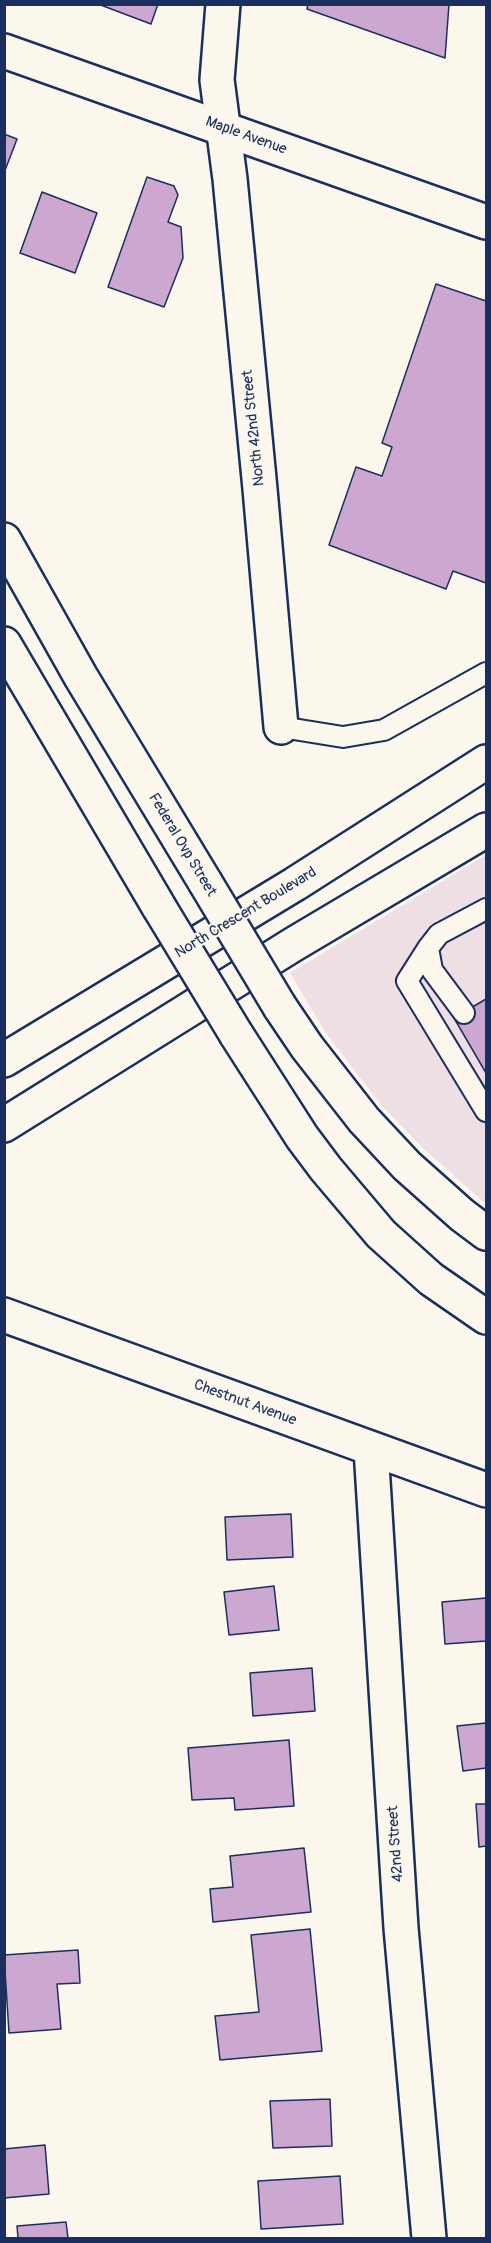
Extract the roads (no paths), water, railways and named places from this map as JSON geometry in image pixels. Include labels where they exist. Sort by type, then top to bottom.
[{"type":"main road","name":"North 42nd Street","points":[[223,4],[218,80],[259,477],[280,727]]},
{"type":"main road","name":"Maple Avenue","points":[[4,51],[486,222]]},
{"type":"main road","name":"Federal Ovp Street","points":[[4,540],[81,676],[280,1007],[364,1120],[407,1166],[486,1233]]},
{"type":"main road","points":[[4,644],[159,907],[302,1137],[381,1234],[431,1279],[486,1317]]},
{"type":"main road","name":"North Crescent Boulevard","points":[[4,1060],[295,884],[486,762]]},
{"type":"main road","points":[[4,1125],[294,944],[486,830]]},
{"type":"main road","name":"Chestnut Avenue","points":[[4,1315],[486,1490]]},
{"type":"main road","name":"42nd Street","points":[[371,1449],[401,1928],[429,2238]]},
{"type":"lane","points":[[280,727],[343,737],[384,730],[486,673]]},
{"type":"lane","points":[[481,916],[439,934],[407,981],[486,1111]]},
{"type":"lane","points":[[429,948],[432,970],[464,1013]]}]
